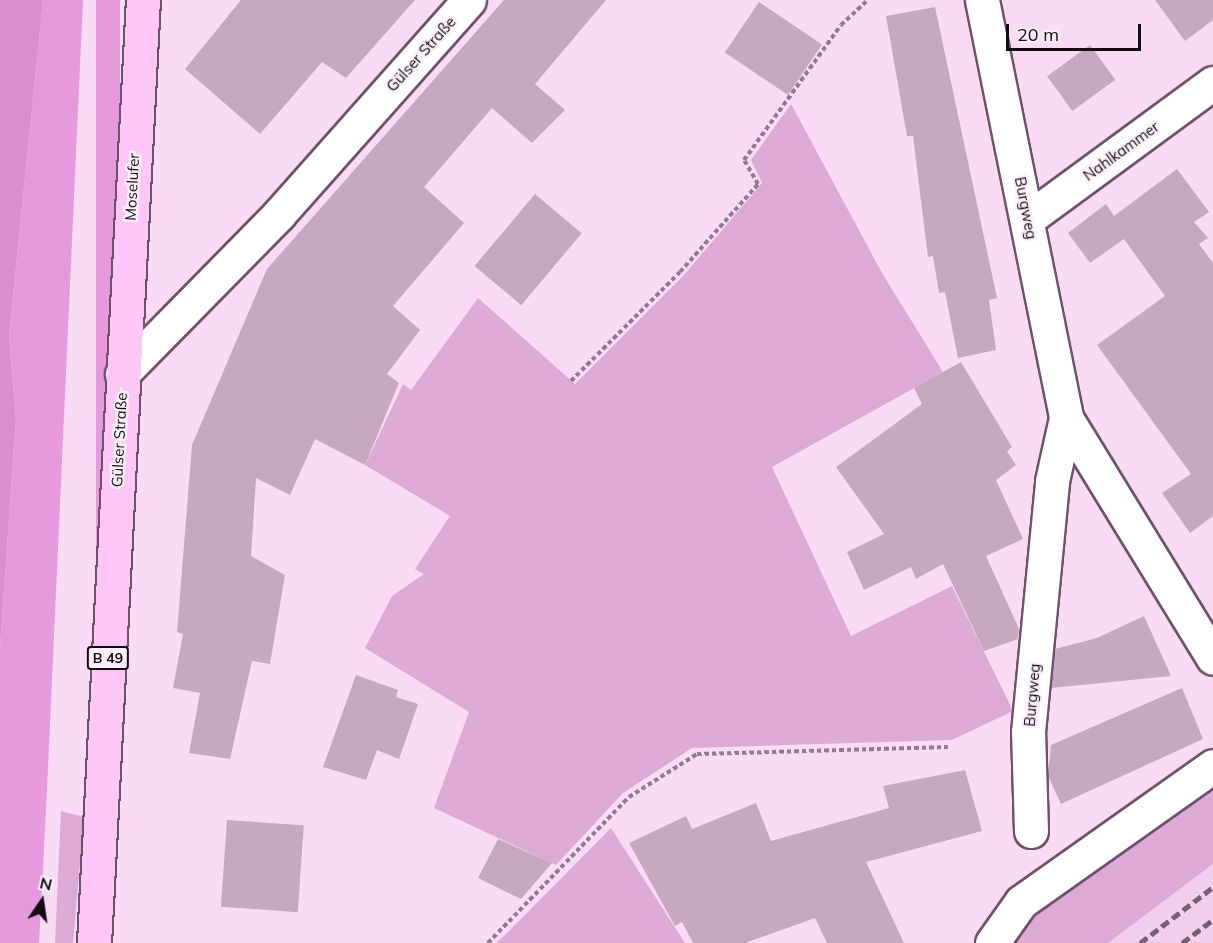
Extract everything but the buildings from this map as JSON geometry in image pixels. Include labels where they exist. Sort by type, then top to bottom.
[{"type":"main road","name":"Moselufer","points":[[122,374],[142,0]]},
{"type":"main road","name":"Gülser Straße","points":[[94,943],[122,374]]},
{"type":"street","name":"Gülser Straße","points":[[122,374],[279,214],[469,0]]},
{"type":"street","name":"Burgweg","points":[[982,0],[1029,218],[1066,418],[1213,658]]},
{"type":"street","name":"Nahlkammer","points":[[1029,218],[1213,83]]},
{"type":"street","name":"Burgweg","points":[[1031,831],[1028,732],[1052,481],[1066,418]]},
{"type":"street","points":[[992,943],[1021,902],[1213,766]]},
{"type":"path","points":[[571,381],[680,272],[758,184],[744,160],[841,25],[868,0]]},
{"type":"path","points":[[488,943],[629,797],[697,754],[948,747]]},
{"type":"shaded area","points":[[0,0],[43,0],[9,336],[16,417],[0,648]]},
{"type":"shaded area","points":[[43,0],[83,0],[39,943],[0,943],[0,648],[16,417],[9,336]]},
{"type":"shaded area","points":[[96,0],[120,0],[120,812],[96,812]]},
{"type":"shaded area","points":[[791,104],[882,273],[943,372],[772,467],[851,636],[952,586],[1013,711],[952,740],[692,748],[623,793],[556,865],[434,808],[469,712],[365,648],[392,596],[424,574],[415,569],[450,516],[365,465],[403,384],[411,390],[478,298],[575,384],[684,275],[762,183],[751,160]]},
{"type":"shaded area","points":[[1213,788],[1213,864],[1108,943],[1009,943],[1028,915]]},
{"type":"shaded area","points":[[61,811],[84,817],[73,943],[55,943]]},
{"type":"shaded area","points":[[611,828],[685,943],[496,943],[509,931]]},
{"type":"shaded area","points":[[1213,864],[1213,943],[1108,943]]},
{"type":"railway","points":[[1140,943],[1213,887]]},
{"type":"railway","points":[[1182,943],[1213,920]]}]
